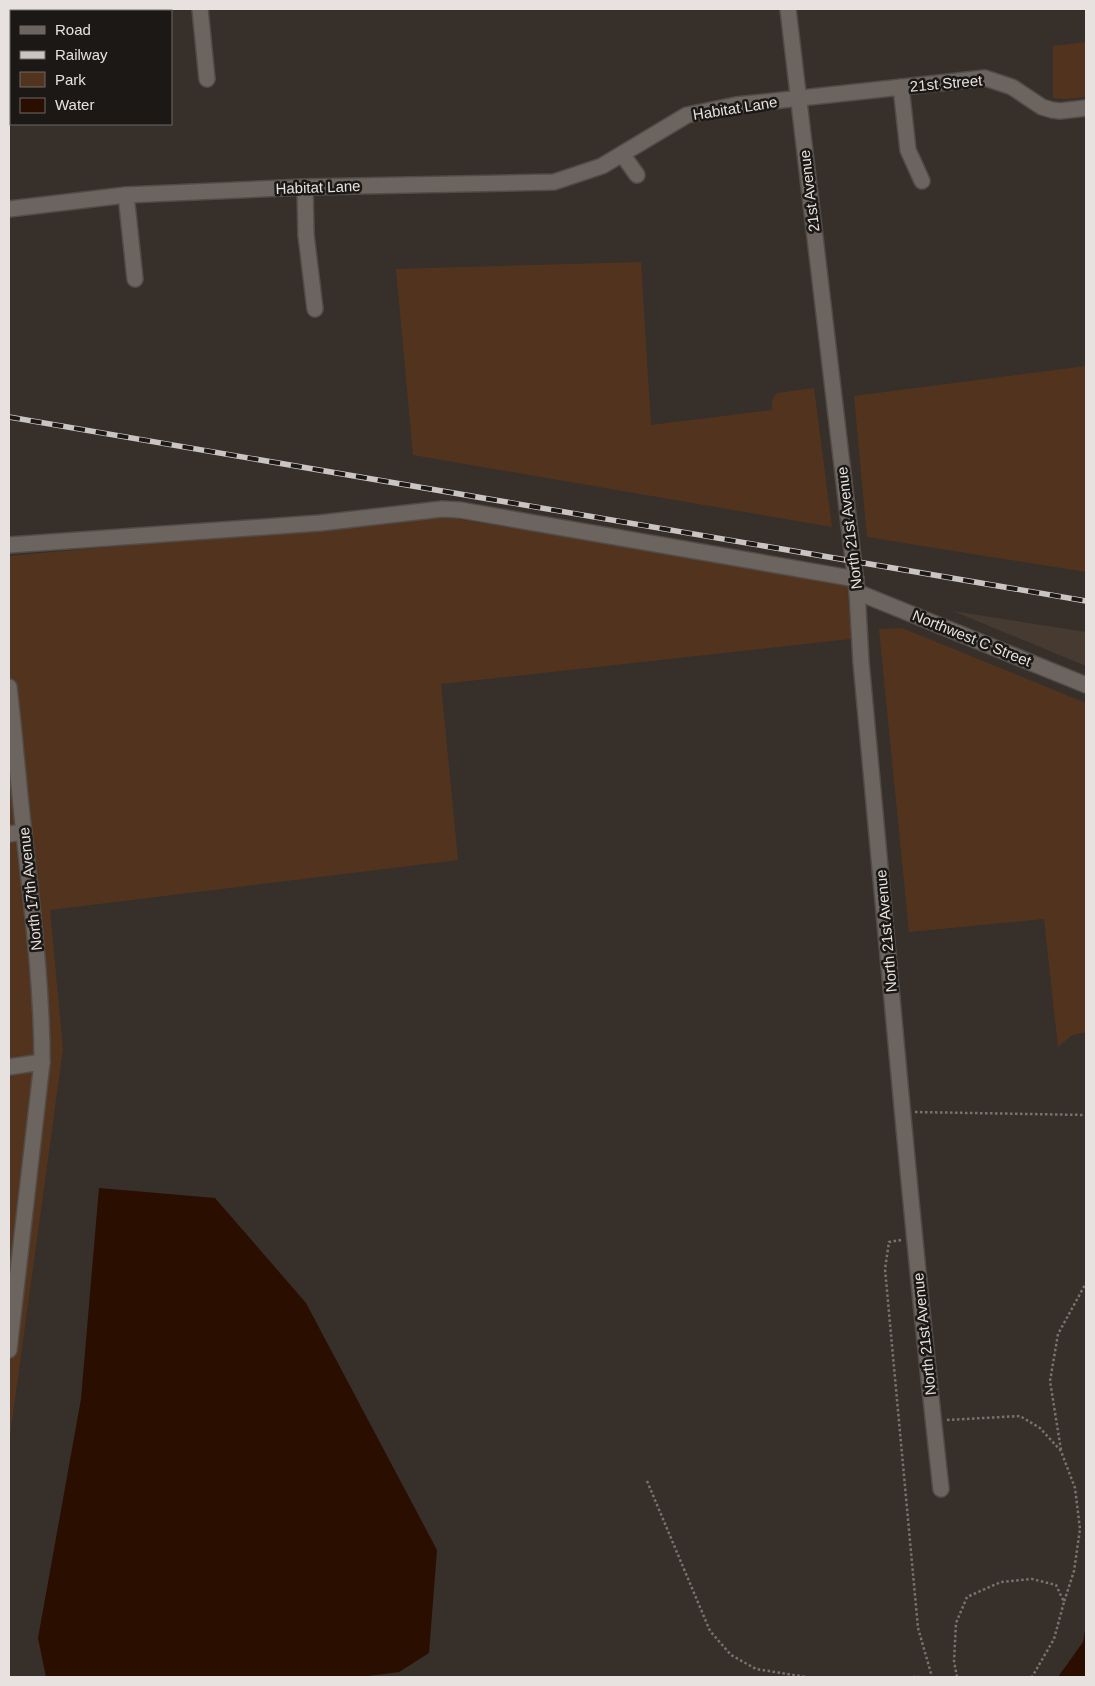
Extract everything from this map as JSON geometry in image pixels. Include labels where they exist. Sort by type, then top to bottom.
[{"type":"street","points":[[200,9],[207,79]]},
{"type":"street","name":"21st Avenue","points":[[788,9],[831,373]]},
{"type":"street","name":"21st Street","points":[[798,99],[985,78],[1012,87],[1042,106],[1052,110],[1086,108]]},
{"type":"street","points":[[900,87],[908,150],[922,181]]},
{"type":"street","name":"Habitat Lane","points":[[9,209],[126,195],[305,187],[554,182],[602,166],[687,115],[736,105],[798,99]]},
{"type":"street","points":[[622,154],[637,175]]},
{"type":"street","points":[[305,187],[306,235],[315,309]]},
{"type":"street","points":[[126,195],[135,279]]},
{"type":"street","name":"North 21st Avenue","points":[[831,373],[857,585],[862,662],[903,1112],[941,1489]]},
{"type":"street","name":"Northwest C Street","points":[[9,545],[320,523],[442,509],[470,512],[857,585],[957,631],[1086,685]]},
{"type":"street","name":"North 17th Avenue","points":[[9,688],[16,833],[39,983],[42,1031],[42,1062],[9,1350]]},
{"type":"street","points":[[9,1067],[42,1062]]},
{"type":"path","points":[[903,1112],[1086,1115]]},
{"type":"path","points":[[915,1238],[889,1242],[886,1269],[918,1628],[932,1677]]},
{"type":"path","points":[[1032,1677],[1054,1639],[1074,1571],[1080,1529],[1075,1488],[1061,1451],[1050,1381],[1058,1334],[1086,1283]]},
{"type":"path","points":[[933,1421],[1020,1416],[1040,1428],[1061,1451]]},
{"type":"path","points":[[647,1481],[710,1631],[731,1656],[756,1669],[806,1677]]},
{"type":"path","points":[[957,1677],[954,1661],[956,1623],[967,1597],[1001,1582],[1032,1578],[1056,1585],[1064,1602]]},
{"type":"path","points":[[913,1677],[919,1677]]},
{"type":"shaded area","points":[[953,611],[1086,632],[1086,666]]},
{"type":"green space","points":[[1086,42],[1086,97],[1053,98],[1053,46]]},
{"type":"green space","points":[[641,262],[651,425],[772,410],[772,400],[777,393],[814,388],[832,527],[413,455],[396,269]]},
{"type":"green space","points":[[1086,366],[1086,572],[867,537],[854,396]]},
{"type":"green space","points":[[445,517],[847,583],[851,639],[441,684],[458,860],[50,910],[63,1049],[9,1443],[9,556]]},
{"type":"green space","points":[[902,628],[1086,703],[1086,1032],[1072,1035],[1058,1047],[1044,919],[909,932],[879,629]]},
{"type":"water","points":[[99,1188],[215,1198],[306,1303],[437,1550],[429,1653],[399,1672],[361,1677],[46,1677],[38,1638],[81,1399]]},
{"type":"water","points":[[1086,1625],[1086,1677],[1058,1677],[1083,1642]]},
{"type":"railway","points":[[9,417],[1086,601]]}]
